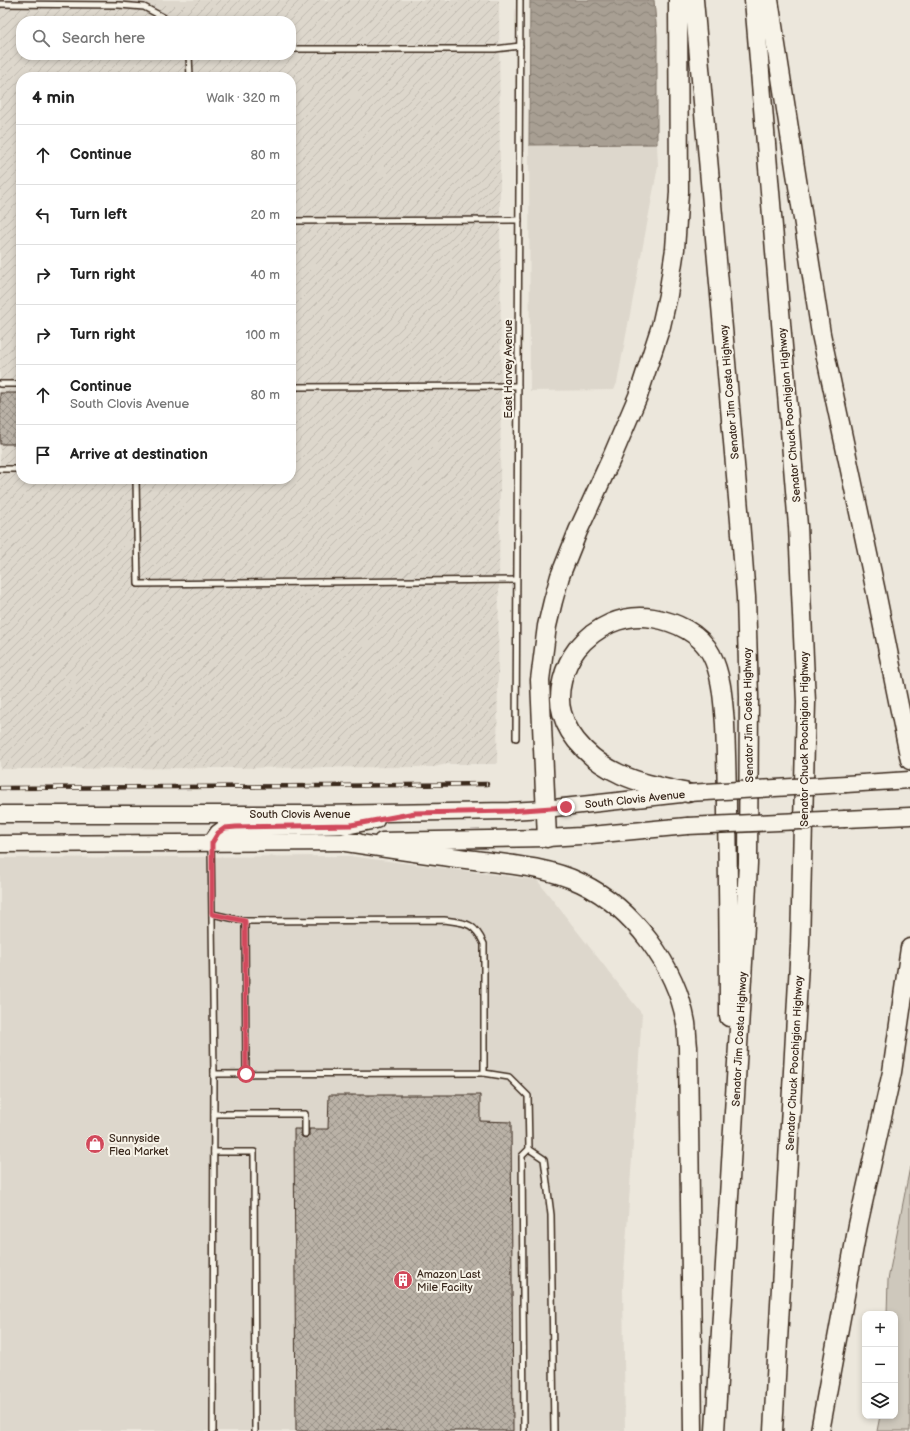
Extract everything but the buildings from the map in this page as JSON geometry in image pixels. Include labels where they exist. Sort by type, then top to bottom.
[{"type":"highway","points":[[547,838],[544,809],[540,680],[547,626],[560,576],[578,531],[621,439],[638,396],[659,333],[668,295],[675,248],[679,192],[678,0]]},
{"type":"highway","name":"Senator Jim Costa Highway","points":[[694,0],[740,513],[746,597],[749,697],[748,863],[744,952],[715,1431]]},
{"type":"highway","name":"Senator Chuck Poochigian Highway","points":[[754,0],[798,526],[806,702],[800,945],[773,1431]]},
{"type":"highway","points":[[769,0],[821,334],[910,760]]},
{"type":"highway","points":[[688,793],[634,780],[606,767],[586,751],[575,739],[567,725],[562,712],[560,694],[563,677],[575,652],[585,640],[594,632],[608,624],[636,616],[650,617],[666,620],[690,631],[701,640],[710,653],[716,666],[720,683],[724,705],[726,753],[731,1176]]},
{"type":"highway","points":[[346,842],[526,867],[552,872],[581,883],[614,904],[654,947],[666,967],[674,983],[681,1003],[686,1024],[688,1047],[693,1431]]},
{"type":"highway","points":[[820,1431],[858,1225],[892,1072],[910,948]]},
{"type":"main road","name":"South Clovis Avenue","points":[[0,814],[415,813],[544,809],[688,793],[910,780]]},
{"type":"main road","points":[[212,843],[218,833],[225,828],[351,825],[415,813]]},
{"type":"main road","points":[[0,844],[346,842],[547,838],[687,826],[910,816]]},
{"type":"lane","name":"East Harvey Avenue","points":[[516,738],[520,0]]},
{"type":"lane","points":[[0,4],[119,5],[144,7],[161,16]]},
{"type":"lane","points":[[296,49],[487,49],[520,46]]},
{"type":"lane","points":[[189,60],[190,72]]},
{"type":"lane","points":[[296,220],[519,220]]},
{"type":"lane","points":[[0,384],[16,384]]},
{"type":"lane","points":[[296,387],[518,386]]},
{"type":"lane","points":[[0,469],[16,469]]},
{"type":"lane","points":[[136,484],[138,584],[516,580]]},
{"type":"lane","points":[[212,843],[214,1074],[213,1431]]},
{"type":"lane","points":[[212,914],[245,921],[444,920],[466,923],[478,932],[484,944],[484,1073]]},
{"type":"lane","points":[[245,921],[246,1074]]},
{"type":"lane","points":[[214,1074],[484,1073],[509,1077],[528,1096],[528,1149],[522,1156],[524,1431]]},
{"type":"lane","points":[[214,1114],[305,1114],[306,1134]]},
{"type":"lane","points":[[528,1149],[544,1159],[551,1215],[554,1431]]},
{"type":"lane","points":[[214,1152],[254,1152],[255,1431]]},
{"type":"shaded area","points":[[0,0],[191,0],[191,5],[0,5]]},
{"type":"shaded area","points":[[191,0],[499,0],[501,391],[497,764],[447,764],[434,767],[0,769],[0,5],[191,5]]},
{"type":"shaded area","points":[[657,144],[658,166],[617,383],[614,390],[530,391],[529,145]]},
{"type":"shaded area","points":[[349,856],[537,880],[642,1014],[623,1287],[625,1431],[0,1431],[0,858]]},
{"type":"shaded area","points":[[910,1167],[910,1431],[877,1431],[879,1419],[898,1419],[898,1311],[887,1311],[888,1280]]},
{"type":"water","points":[[530,0],[654,0],[657,35],[657,144],[529,145]]},
{"type":"railway","points":[[0,788],[487,784]]},
{"type":"place","name":"Sunnyside Flea Market","points":[[95,1144]]},
{"type":"place","name":"Amazon Last Mile Facilty","points":[[403,1280]]},
{"type":"route","points":[[246,1074],[245,921],[212,914],[212,843],[218,833],[225,828],[236,827],[351,825],[415,813],[509,811],[566,807]]}]
